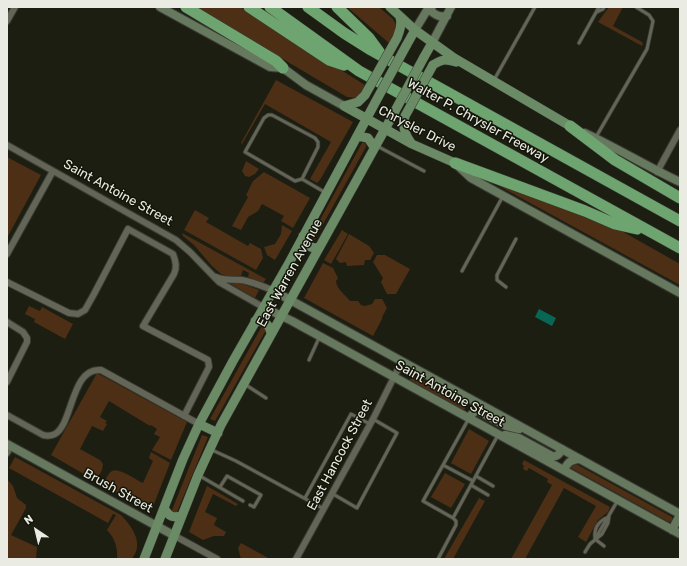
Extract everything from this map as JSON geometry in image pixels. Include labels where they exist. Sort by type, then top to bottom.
[{"type":"highway","points":[[186,7],[276,61],[283,68]]},
{"type":"highway","points":[[249,7],[329,60],[359,71]]},
{"type":"highway","name":"Walter P. Chrysler Freeway","points":[[270,7],[359,71],[680,248]]},
{"type":"highway","name":"Walter P. Chrysler Freeway","points":[[308,7],[344,33],[382,56],[680,221]]},
{"type":"highway","points":[[336,7],[369,38],[382,56]]},
{"type":"highway","points":[[570,126],[615,160],[680,198]]},
{"type":"highway","points":[[455,163],[616,224],[651,232]]},
{"type":"main road","points":[[397,11],[415,30],[462,63],[570,126]]},
{"type":"main road","points":[[344,106],[358,102],[365,94],[401,29],[402,22],[397,11]]},
{"type":"main road","name":"East Warren Avenue","points":[[144,559],[183,458],[199,424],[415,30]]},
{"type":"main road","name":"East Warren Avenue","points":[[166,559],[198,475],[218,433],[318,248],[432,43]]},
{"type":"main road","points":[[412,144],[408,140],[403,122],[434,65],[441,60],[448,59],[462,63]]},
{"type":"main road","name":"Chrysler Drive","points":[[344,106],[412,144],[455,163]]},
{"type":"main road","points":[[357,136],[368,138],[375,146]]},
{"type":"main road","points":[[303,236],[304,242],[308,246],[318,248]]},
{"type":"main road","points":[[255,321],[266,323],[269,326],[271,334]]},
{"type":"main road","points":[[199,424],[218,433]]},
{"type":"main road","points":[[164,508],[169,516],[182,516]]},
{"type":"street","points":[[7,21],[15,7]]},
{"type":"street","name":"Chrysler Drive","points":[[160,7],[270,67],[283,68],[306,85],[344,106]]},
{"type":"street","points":[[430,7],[432,12],[437,16],[446,16]]},
{"type":"street","name":"East Warren Avenue","points":[[415,30],[430,7]]},
{"type":"street","name":"East Warren Avenue","points":[[432,43],[451,7]]},
{"type":"street","points":[[570,126],[612,146],[657,172],[680,182]]},
{"type":"street","points":[[657,172],[680,130]]},
{"type":"street","name":"Saint Antoine Street","points":[[7,145],[176,240],[219,282],[263,307],[282,315],[680,534]]},
{"type":"street","name":"Chrysler Drive","points":[[455,163],[471,178],[680,293]]},
{"type":"street","points":[[7,254],[53,171]]},
{"type":"street","name":"Saint Antoine Street","points":[[7,282],[69,313],[78,314],[85,310],[128,229],[173,254],[176,261],[174,274],[143,326],[208,360],[209,368],[184,416]]},
{"type":"street","name":"Saint Antoine Street","points":[[210,273],[222,280],[243,280],[272,290],[680,515]]},
{"type":"street","points":[[7,322],[23,332],[28,338],[7,382]]},
{"type":"street","name":"East Hancock Street","points":[[296,559],[402,362]]},
{"type":"street","points":[[7,415],[42,436],[55,434],[61,427],[70,404],[83,378],[88,372],[95,369],[101,370],[199,424]]},
{"type":"street","points":[[469,418],[477,410],[506,426],[529,431]]},
{"type":"street","points":[[498,434],[519,438],[552,456],[558,455],[562,449]]},
{"type":"street","name":"Brush Street","points":[[8,447],[217,559]]},
{"type":"street","points":[[564,470],[568,462],[580,459]]},
{"type":"street","points":[[672,530],[680,515]]},
{"type":"lane","points":[[493,82],[535,7]]},
{"type":"lane","points":[[579,43],[599,7]]},
{"type":"lane","points":[[597,12],[604,7]]},
{"type":"lane","points":[[595,138],[647,49],[654,21],[649,15],[636,7]]},
{"type":"lane","points":[[302,179],[318,147],[318,142],[315,138],[291,125],[272,115],[268,115],[264,118],[245,152],[295,181],[302,179],[326,193]]},
{"type":"lane","points":[[375,146],[424,171]]},
{"type":"lane","points":[[462,271],[503,196]]},
{"type":"lane","points":[[506,287],[497,280],[496,275],[516,239]]},
{"type":"lane","points":[[309,360],[320,336]]},
{"type":"lane","points":[[244,383],[266,398]]},
{"type":"lane","points":[[305,498],[351,414],[397,433],[357,508],[332,494]]},
{"type":"lane","points":[[438,559],[456,525],[456,521],[423,501],[469,418]]},
{"type":"lane","points":[[453,518],[498,434]]},
{"type":"lane","points":[[210,449],[236,461],[324,508]]},
{"type":"lane","points":[[443,465],[473,481]]},
{"type":"lane","points":[[198,475],[243,501]]},
{"type":"lane","points":[[220,487],[227,476],[261,494],[254,506],[250,505]]},
{"type":"lane","points":[[476,476],[493,486]]},
{"type":"lane","points":[[471,485],[488,495]]},
{"type":"lane","points":[[585,552],[590,544],[602,534],[608,523],[609,516],[618,500]]},
{"type":"lane","points":[[604,546],[595,539],[594,531],[599,522],[609,516]]},
{"type":"shaded area","points":[[195,7],[240,7],[365,85],[364,89],[356,98],[347,97]]},
{"type":"shaded area","points":[[347,7],[379,7],[393,19],[397,27],[389,43]]},
{"type":"shaded area","points":[[609,7],[623,7],[613,26],[642,42],[642,46],[598,22]]},
{"type":"shaded area","points":[[276,80],[353,122],[317,183],[310,179],[331,142],[265,104],[242,144],[241,143]]},
{"type":"shaded area","points":[[365,142],[366,147],[312,244],[309,240],[362,143]]},
{"type":"shaded area","points":[[7,157],[41,175],[7,238]]},
{"type":"shaded area","points":[[246,161],[259,169],[255,174],[249,177],[245,176],[242,171]]},
{"type":"shaded area","points":[[264,172],[310,198],[293,228],[281,221],[284,216],[262,204],[258,211],[248,217],[241,230],[232,226],[248,197],[246,195],[253,181]]},
{"type":"shaded area","points":[[490,181],[517,188],[567,210],[611,225],[680,264],[680,285]]},
{"type":"shaded area","points":[[195,210],[209,218],[206,222],[248,246],[250,243],[261,249],[263,258],[256,270],[184,230]]},
{"type":"shaded area","points":[[282,225],[292,231],[275,260],[267,255],[264,247],[275,244],[281,234]]},
{"type":"shaded area","points":[[342,230],[348,234],[331,264],[324,260]]},
{"type":"shaded area","points":[[182,233],[266,279],[263,283],[248,277],[249,273],[243,270],[241,276],[227,276],[221,274],[194,245],[183,236]]},
{"type":"shaded area","points":[[349,234],[369,246],[374,253],[370,260],[365,260],[364,265],[347,266],[346,262],[340,263],[336,259]]},
{"type":"shaded area","points":[[377,255],[385,255],[410,269],[396,294],[387,294],[381,282],[383,278],[373,262]]},
{"type":"shaded area","points":[[323,263],[333,268],[338,278],[336,281],[338,287],[350,301],[358,301],[361,305],[365,306],[372,304],[375,299],[382,299],[387,308],[373,336],[304,298]]},
{"type":"shaded area","points":[[231,284],[243,284],[259,290],[255,298]]},
{"type":"shaded area","points":[[29,306],[40,311],[42,307],[73,324],[65,339],[34,322],[35,319],[25,314]]},
{"type":"shaded area","points":[[262,326],[266,330],[215,421],[210,419]]},
{"type":"shaded area","points":[[97,373],[187,422],[171,460],[152,450],[160,437],[154,434],[157,429],[109,401],[100,417],[107,421],[103,431],[92,426],[80,449],[100,460],[103,464],[102,470],[96,481],[51,455]]},
{"type":"shaded area","points":[[413,375],[467,404],[464,410],[410,380]]},
{"type":"shaded area","points":[[469,429],[489,441],[471,474],[451,463]]},
{"type":"shaded area","points":[[202,435],[208,437],[177,512],[172,512],[172,510]]},
{"type":"shaded area","points":[[151,452],[170,463],[150,511],[103,485],[109,473],[115,470],[123,472],[143,483],[153,461],[149,458]]},
{"type":"shaded area","points":[[15,457],[121,515],[130,525],[136,538],[137,548],[132,559],[117,559],[115,544],[112,536],[107,530],[116,515],[113,514],[108,523],[9,468]]},
{"type":"shaded area","points":[[524,460],[610,507],[608,512],[598,520],[586,542],[578,537],[596,506],[564,488],[525,559],[511,559],[552,485],[547,482],[548,479],[529,468],[527,471],[523,469],[524,466],[522,464]]},
{"type":"shaded area","points":[[574,463],[672,517],[673,521],[669,522],[571,468],[570,466]]},
{"type":"shaded area","points":[[445,473],[465,484],[451,508],[431,497]]},
{"type":"shaded area","points":[[7,479],[13,486],[17,498],[26,505],[26,508],[11,535],[37,547],[36,559],[7,559]]},
{"type":"shaded area","points":[[207,486],[238,504],[236,506],[213,494],[205,512],[217,518],[214,525],[226,532],[224,536],[214,536],[203,540],[189,532]]},
{"type":"shaded area","points":[[479,498],[485,501],[453,559],[444,559]]},
{"type":"shaded area","points":[[241,543],[270,559],[241,559],[238,548]]},
{"type":"water","points":[[539,309],[556,318],[552,326],[535,317]]}]
